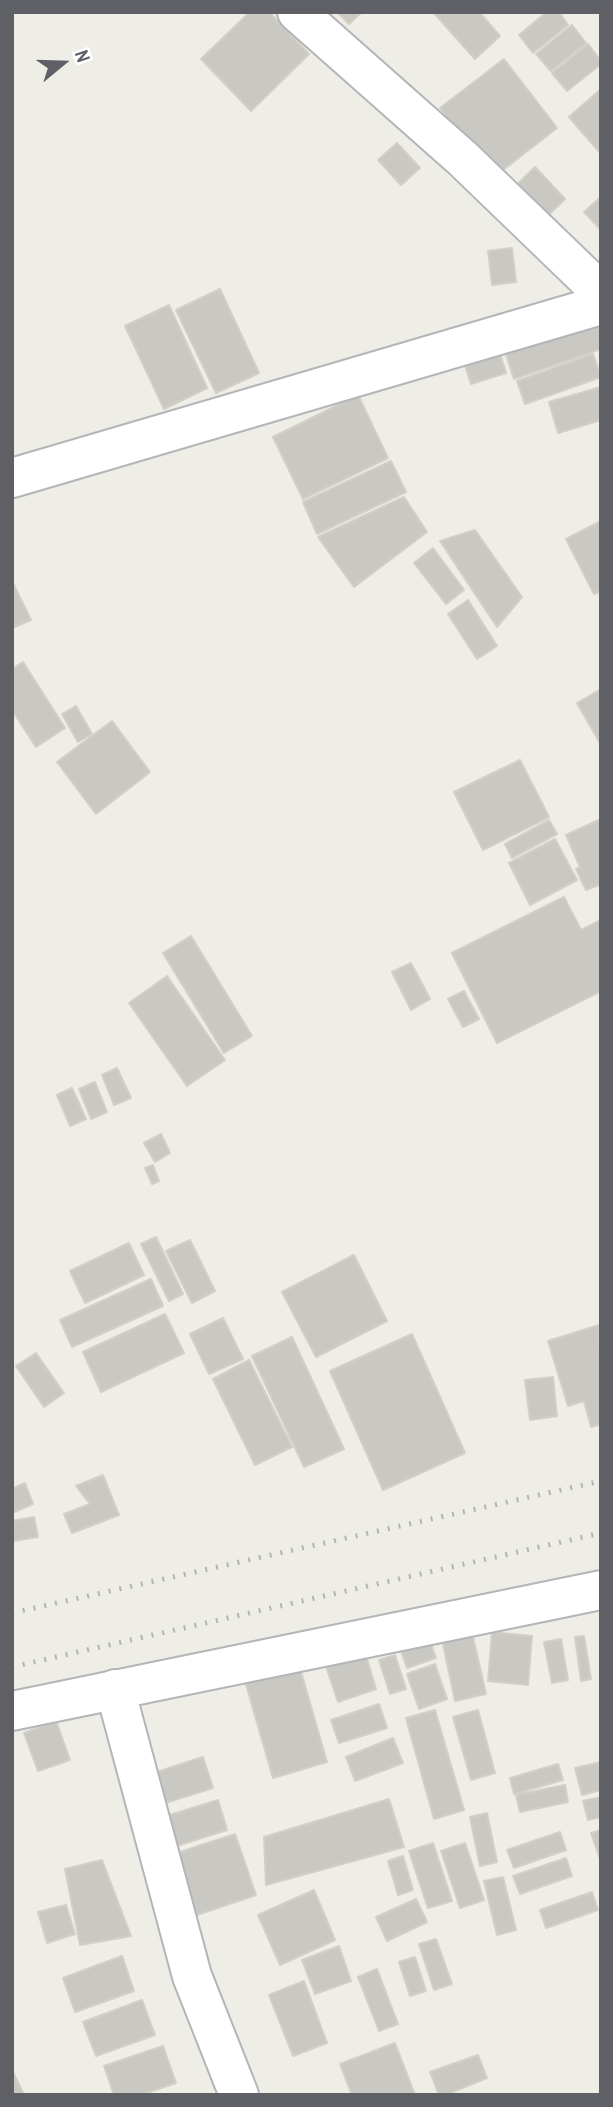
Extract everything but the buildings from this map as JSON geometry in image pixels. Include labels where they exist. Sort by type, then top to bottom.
[{"type":"street","points":[[297,12],[462,158],[601,292]]},
{"type":"street","points":[[12,478],[601,305]]},
{"type":"street","points":[[12,1711],[601,1590]]},
{"type":"street","points":[[116,1689],[192,1976],[239,2095]]},
{"type":"railway","points":[[12,1613],[601,1481]]},
{"type":"railway","points":[[12,1667],[601,1533]]}]
